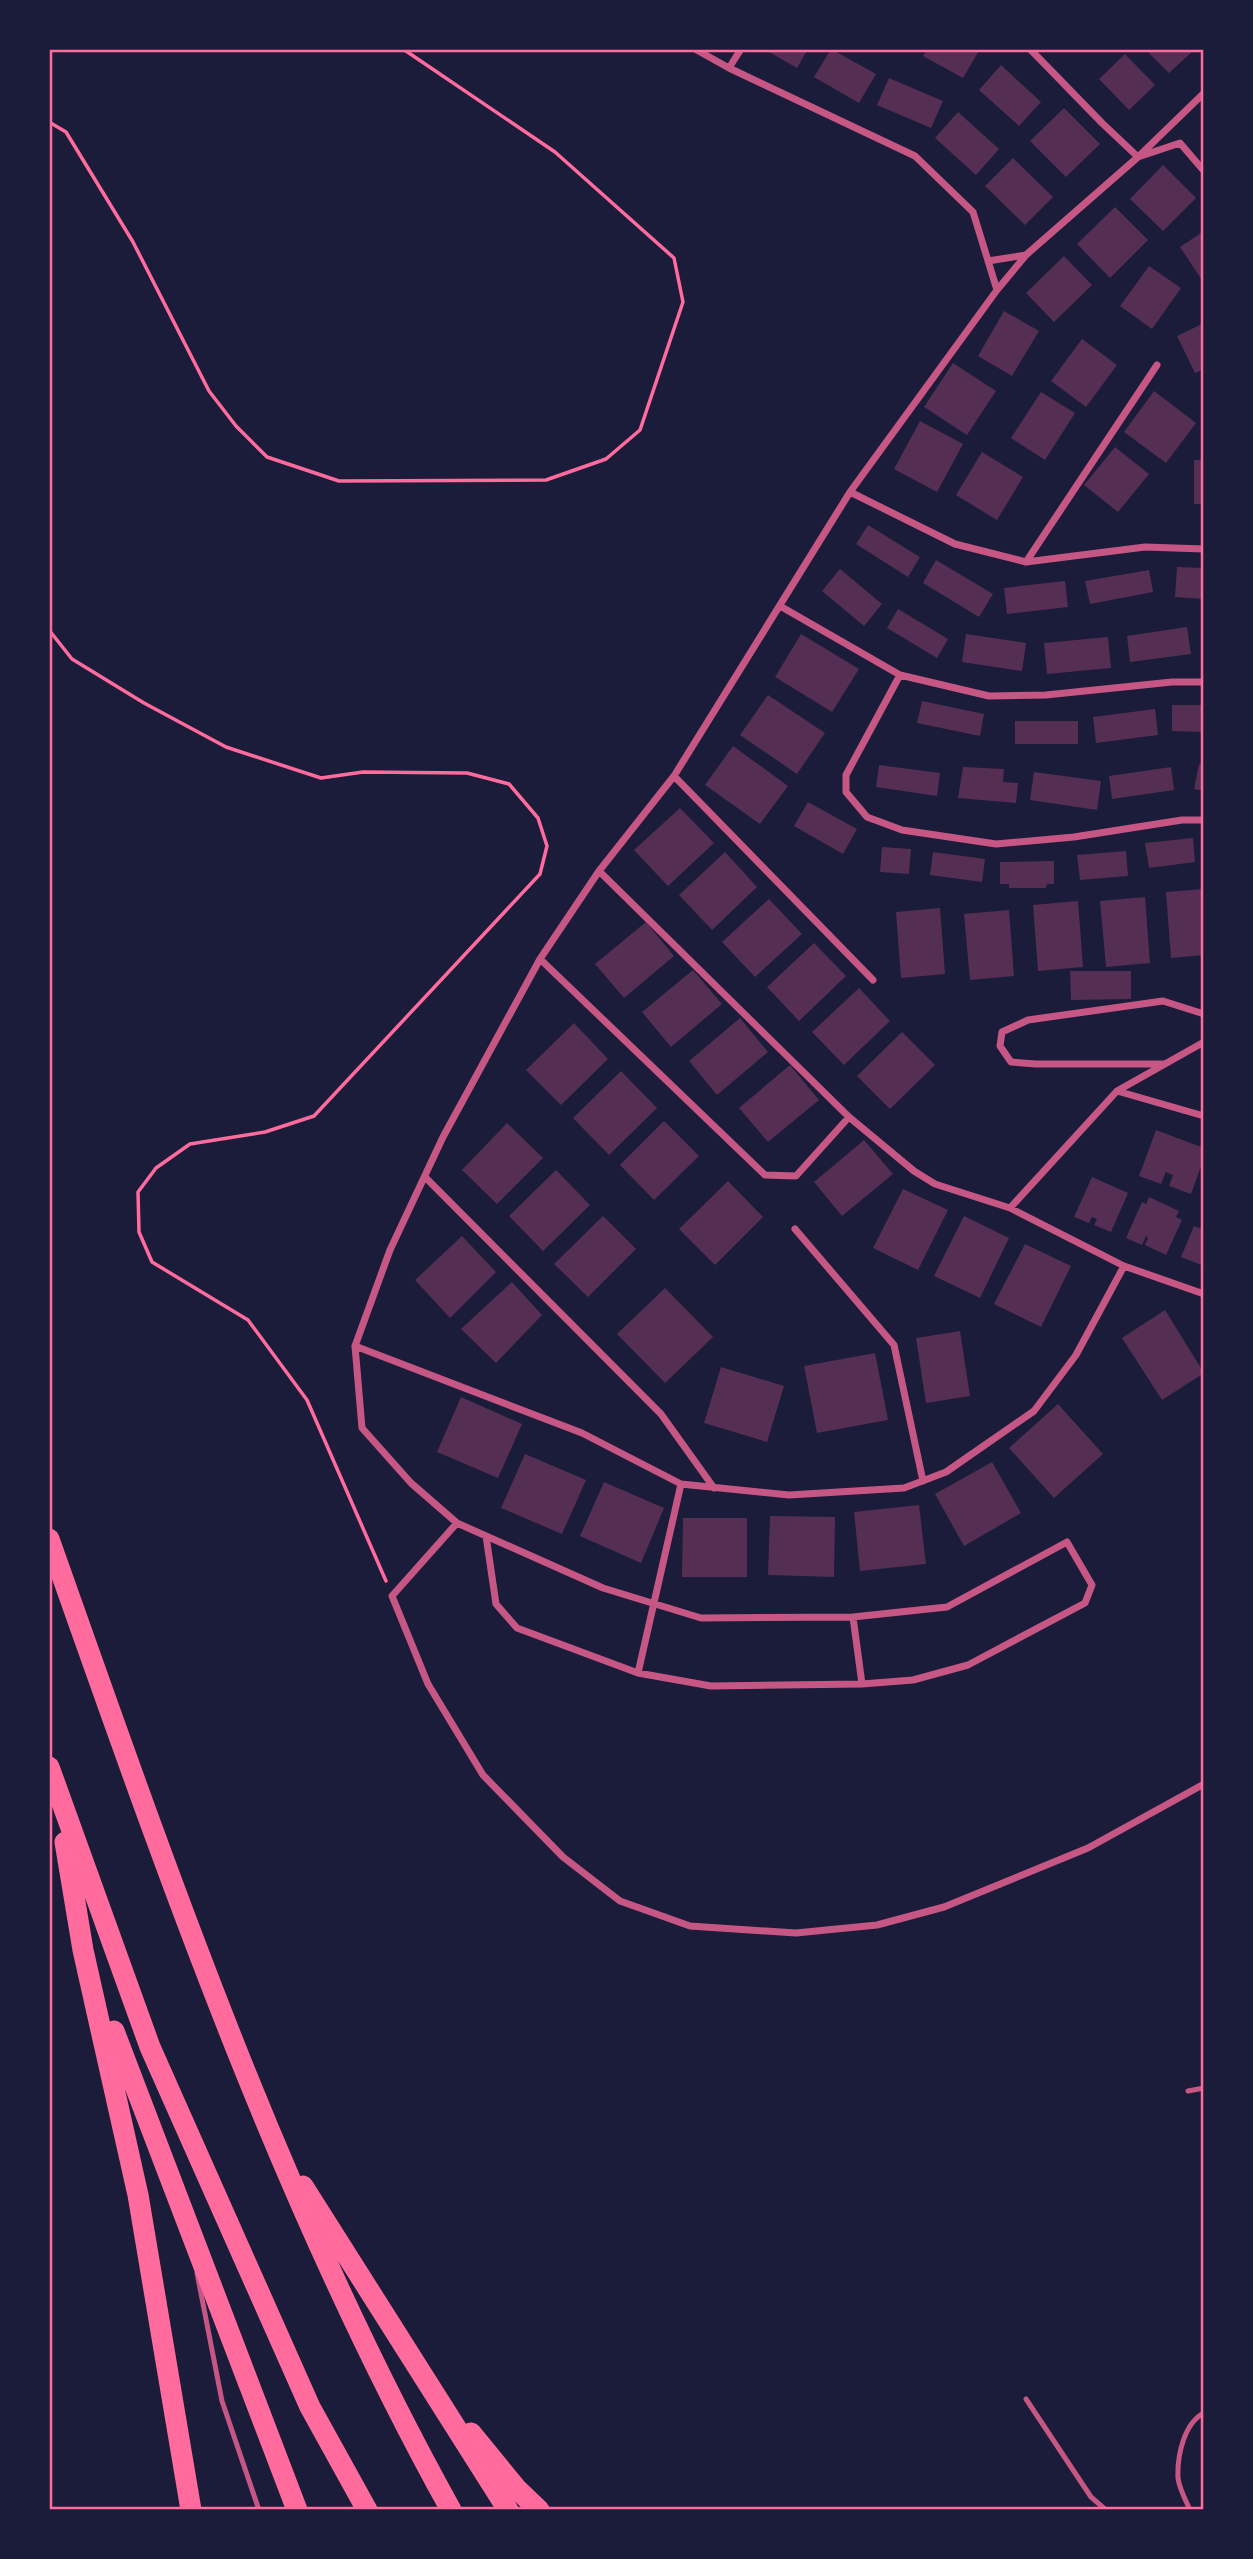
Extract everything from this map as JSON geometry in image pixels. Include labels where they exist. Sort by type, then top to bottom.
[{"type":"highway","points":[[49,1539],[168,1874],[272,2137],[323,2259],[382,2381],[451,2510]]},
{"type":"highway","points":[[52,1776],[83,1950],[138,2195],[191,2510]]},
{"type":"highway","points":[[52,1776],[150,2047],[310,2407],[367,2510]]},
{"type":"highway","points":[[83,1950],[298,2510]]},
{"type":"highway","points":[[272,2137],[444,2405],[489,2484],[508,2510]]},
{"type":"highway","points":[[444,2405],[481,2444],[516,2488],[539,2510]]},
{"type":"street","points":[[695,49],[729,68],[915,156],[973,212],[996,290]]},
{"type":"street","points":[[729,68],[741,49]]},
{"type":"street","points":[[1030,49],[1138,157]]},
{"type":"street","points":[[486,1536],[495,1604],[517,1628],[638,1673],[711,1686],[862,1684],[913,1680],[968,1665],[1085,1604],[1092,1585],[1067,1542],[947,1607],[853,1617],[701,1618],[603,1588],[457,1523],[411,1483],[362,1428],[355,1346],[390,1250],[443,1137],[540,959],[599,871],[674,776],[850,492],[996,290],[1026,255],[1138,157],[1204,93]]},
{"type":"street","points":[[1138,157],[1180,143],[1204,171]]},
{"type":"street","points":[[988,261],[1026,255]]},
{"type":"street","points":[[1026,562],[1157,365]]},
{"type":"street","points":[[850,492],[955,544],[1026,562],[1145,547],[1204,549]]},
{"type":"street","points":[[780,606],[900,675],[989,696],[1046,695],[1172,682],[1204,682]]},
{"type":"street","points":[[900,675],[846,775],[846,792],[867,817],[902,830],[996,844],[1074,837],[1182,820],[1204,820]]},
{"type":"street","points":[[674,776],[873,980]]},
{"type":"street","points":[[599,871],[849,1117],[915,1171],[935,1184],[1010,1208],[1124,1266],[1204,1294]]},
{"type":"street","points":[[540,959],[765,1175],[796,1176],[849,1117]]},
{"type":"street","points":[[1164,1064],[1011,1062],[1000,1046],[1002,1032],[1028,1020],[1163,1001],[1204,1014]]},
{"type":"street","points":[[1010,1208],[1117,1091],[1204,1042]]},
{"type":"street","points":[[1117,1091],[1204,1116]]},
{"type":"street","points":[[425,1177],[661,1414],[714,1488]]},
{"type":"street","points":[[795,1229],[894,1345],[923,1481]]},
{"type":"street","points":[[355,1346],[582,1433],[681,1484],[789,1495],[904,1488],[946,1472],[1034,1411],[1076,1356],[1124,1266]]},
{"type":"street","points":[[638,1673],[681,1484]]},
{"type":"street","points":[[457,1523],[392,1596],[428,1684],[483,1775],[563,1857],[620,1900],[690,1926],[796,1933],[877,1925],[944,1907],[1088,1848],[1204,1784]]},
{"type":"street","points":[[853,1617],[862,1684]]},
{"type":"lane","points":[[1188,2091],[1204,2088]]},
{"type":"lane","points":[[188,2229],[222,2401],[259,2510]]},
{"type":"lane","points":[[1026,2399],[1091,2497],[1106,2510]]},
{"type":"lane","points":[[1190,2510],[1178,2480],[1183,2441],[1194,2418],[1204,2413]]},
{"type":"path","points":[[49,122],[66,132],[133,242],[209,391],[236,426],[267,457],[339,481],[545,480],[606,459],[640,430],[645,418],[683,302],[674,258],[555,152],[403,49]]},
{"type":"path","points":[[49,630],[72,659],[144,703],[226,747],[321,778],[363,772],[467,773],[509,784],[538,818],[547,846],[540,874],[314,1116],[265,1132],[190,1144],[156,1168],[138,1192],[139,1232],[152,1262],[248,1320],[307,1400],[392,1596]]},
{"type":"building","points":[[764,49],[808,49],[797,68]]},
{"type":"building","points":[[831,49],[876,74],[859,103],[814,77]]},
{"type":"building","points":[[927,49],[980,49],[963,78],[923,56]]},
{"type":"building","points":[[1145,49],[1195,49],[1169,73]]},
{"type":"building","points":[[1125,54],[1155,85],[1129,110],[1099,79]]},
{"type":"building","points":[[1001,65],[1041,102],[1019,126],[979,90]]},
{"type":"building","points":[[889,78],[943,101],[931,128],[877,105]]},
{"type":"building","points":[[1064,108],[1100,144],[1066,177],[1030,141]]},
{"type":"building","points":[[958,112],[999,149],[976,175],[935,138]]},
{"type":"building","points":[[1013,158],[1053,197],[1025,225],[985,186]]},
{"type":"building","points":[[1163,165],[1196,198],[1163,231],[1130,199]]},
{"type":"building","points":[[1115,207],[1148,240],[1110,278],[1077,244]]},
{"type":"building","points":[[1204,231],[1204,283],[1180,247]]},
{"type":"building","points":[[1064,256],[1092,285],[1054,322],[1026,293]]},
{"type":"building","points":[[1149,266],[1181,288],[1152,329],[1120,306]]},
{"type":"building","points":[[1004,311],[1039,331],[1012,376],[978,356]]},
{"type":"building","points":[[1204,323],[1204,369],[1195,373],[1177,336]]},
{"type":"building","points":[[1082,339],[1117,365],[1086,407],[1051,381]]},
{"type":"building","points":[[953,363],[996,391],[967,435],[924,407]]},
{"type":"building","points":[[1154,391],[1196,423],[1166,463],[1124,432]]},
{"type":"building","points":[[1041,392],[1075,413],[1045,460],[1011,438]]},
{"type":"building","points":[[920,421],[963,444],[937,492],[894,469]]},
{"type":"building","points":[[1115,447],[1149,474],[1118,512],[1084,485]]},
{"type":"building","points":[[982,452],[1023,477],[997,520],[956,495]]},
{"type":"building","points":[[1194,460],[1204,460],[1204,504],[1194,504]]},
{"type":"building","points":[[868,525],[920,557],[908,577],[856,544]]},
{"type":"building","points":[[936,560],[993,594],[979,617],[923,583]]},
{"type":"building","points":[[1177,567],[1204,568],[1204,599],[1175,597]]},
{"type":"building","points":[[840,569],[882,604],[864,626],[822,591]]},
{"type":"building","points":[[1149,570],[1153,592],[1090,604],[1085,581]]},
{"type":"building","points":[[1065,581],[1068,607],[1007,614],[1004,588]]},
{"type":"building","points":[[898,609],[948,639],[937,658],[887,628]]},
{"type":"building","points":[[1187,627],[1191,654],[1130,662],[1127,636]]},
{"type":"building","points":[[801,634],[859,669],[832,712],[775,677]]},
{"type":"building","points":[[966,634],[1026,643],[1022,671],[962,662]]},
{"type":"building","points":[[1108,637],[1111,668],[1047,674],[1044,643]]},
{"type":"building","points":[[768,695],[825,733],[797,774],[740,735]]},
{"type":"building","points":[[922,701],[984,714],[980,736],[917,723]]},
{"type":"building","points":[[1172,705],[1204,705],[1204,732],[1172,731]]},
{"type":"building","points":[[1155,709],[1158,735],[1096,743],[1093,717]]},
{"type":"building","points":[[1015,721],[1078,721],[1078,744],[1015,744]]},
{"type":"building","points":[[733,746],[788,786],[760,824],[705,785]]},
{"type":"building","points":[[1199,764],[1204,765],[1204,791],[1194,789]]},
{"type":"building","points":[[879,765],[940,773],[937,796],[876,787]]},
{"type":"building","points":[[963,767],[1004,769],[1003,782],[1018,783],[1016,803],[958,798]]},
{"type":"building","points":[[1171,767],[1174,790],[1112,799],[1109,776]]},
{"type":"building","points":[[1034,772],[1101,781],[1097,810],[1030,800]]},
{"type":"building","points":[[808,802],[857,829],[843,854],[794,826]]},
{"type":"building","points":[[680,808],[714,843],[668,886],[634,850]]},
{"type":"building","points":[[1193,838],[1195,862],[1149,868],[1145,843]]},
{"type":"building","points":[[882,847],[911,849],[909,874],[880,872]]},
{"type":"building","points":[[1126,851],[1128,876],[1080,880],[1077,855]]},
{"type":"building","points":[[725,852],[757,887],[712,930],[679,895]]},
{"type":"building","points":[[933,852],[985,859],[982,882],[930,875]]},
{"type":"building","points":[[1054,861],[1054,884],[1047,884],[1046,888],[1009,888],[1009,884],[1000,884],[1000,862]]},
{"type":"building","points":[[1204,889],[1204,955],[1171,958],[1166,892]]},
{"type":"building","points":[[1145,897],[1150,963],[1106,967],[1100,901]]},
{"type":"building","points":[[769,899],[802,934],[755,977],[722,942]]},
{"type":"building","points":[[1078,901],[1083,967],[1038,971],[1033,905]]},
{"type":"building","points":[[940,908],[945,974],[901,978],[896,912]]},
{"type":"building","points":[[1009,910],[1014,976],[970,980],[964,914]]},
{"type":"building","points":[[646,922],[674,956],[624,998],[595,964]]},
{"type":"building","points":[[814,943],[846,976],[799,1021],[767,987]]},
{"type":"building","points":[[693,970],[722,1004],[671,1047],[642,1012]]},
{"type":"building","points":[[1070,971],[1131,971],[1131,999],[1071,1000]]},
{"type":"building","points":[[859,988],[890,1021],[844,1065],[812,1032]]},
{"type":"building","points":[[740,1018],[768,1052],[717,1095],[689,1061]]},
{"type":"building","points":[[574,1023],[608,1059],[561,1105],[526,1070]]},
{"type":"building","points":[[902,1032],[935,1065],[890,1109],[857,1076]]},
{"type":"building","points":[[790,1065],[819,1100],[768,1142],[739,1108]]},
{"type":"building","points":[[621,1071],[657,1108],[609,1155],[573,1118]]},
{"type":"building","points":[[664,1121],[699,1156],[654,1200],[620,1165]]},
{"type":"building","points":[[507,1123],[543,1158],[497,1204],[462,1170]]},
{"type":"building","points":[[1156,1130],[1204,1148],[1204,1158],[1191,1194],[1169,1186],[1173,1175],[1166,1172],[1161,1184],[1139,1176]]},
{"type":"building","points":[[864,1140],[893,1174],[842,1216],[814,1182]]},
{"type":"building","points":[[556,1170],[590,1205],[543,1251],[509,1216]]},
{"type":"building","points":[[1092,1177],[1128,1193],[1111,1232],[1094,1225],[1097,1219],[1092,1217],[1089,1223],[1074,1217]]},
{"type":"building","points":[[728,1181],[763,1217],[715,1265],[679,1229]]},
{"type":"building","points":[[903,1189],[948,1210],[918,1270],[873,1248]]},
{"type":"building","points":[[1149,1197],[1179,1211],[1176,1217],[1182,1220],[1166,1255],[1145,1245],[1148,1238],[1146,1236],[1142,1245],[1126,1238],[1142,1202],[1146,1204]]},
{"type":"building","points":[[603,1216],[636,1249],[588,1297],[554,1264]]},
{"type":"building","points":[[964,1216],[1009,1238],[980,1298],[934,1276]]},
{"type":"building","points":[[1194,1226],[1204,1230],[1204,1266],[1181,1257]]},
{"type":"building","points":[[462,1236],[496,1272],[450,1318],[415,1280]]},
{"type":"building","points":[[1025,1244],[1071,1266],[1041,1327],[994,1304]]},
{"type":"building","points":[[512,1282],[542,1315],[496,1363],[461,1329]]},
{"type":"building","points":[[665,1288],[713,1337],[665,1383],[617,1334]]},
{"type":"building","points":[[1165,1310],[1204,1373],[1162,1400],[1122,1338]]},
{"type":"building","points":[[960,1331],[970,1396],[926,1403],[916,1338]]},
{"type":"building","points":[[875,1353],[888,1420],[817,1433],[804,1366]]},
{"type":"building","points":[[721,1367],[784,1386],[767,1442],[704,1423]]},
{"type":"building","points":[[461,1397],[522,1424],[498,1478],[437,1452]]},
{"type":"building","points":[[1058,1404],[1103,1454],[1054,1498],[1009,1448]]},
{"type":"building","points":[[525,1454],[586,1480],[562,1534],[501,1508]]},
{"type":"building","points":[[992,1462],[1021,1513],[964,1546],[935,1494]]},
{"type":"building","points":[[604,1482],[664,1508],[641,1563],[580,1536]]},
{"type":"building","points":[[919,1505],[926,1564],[860,1571],[854,1512]]},
{"type":"building","points":[[770,1516],[835,1517],[834,1577],[768,1575]]},
{"type":"building","points":[[683,1518],[747,1518],[747,1577],[682,1577]]}]
